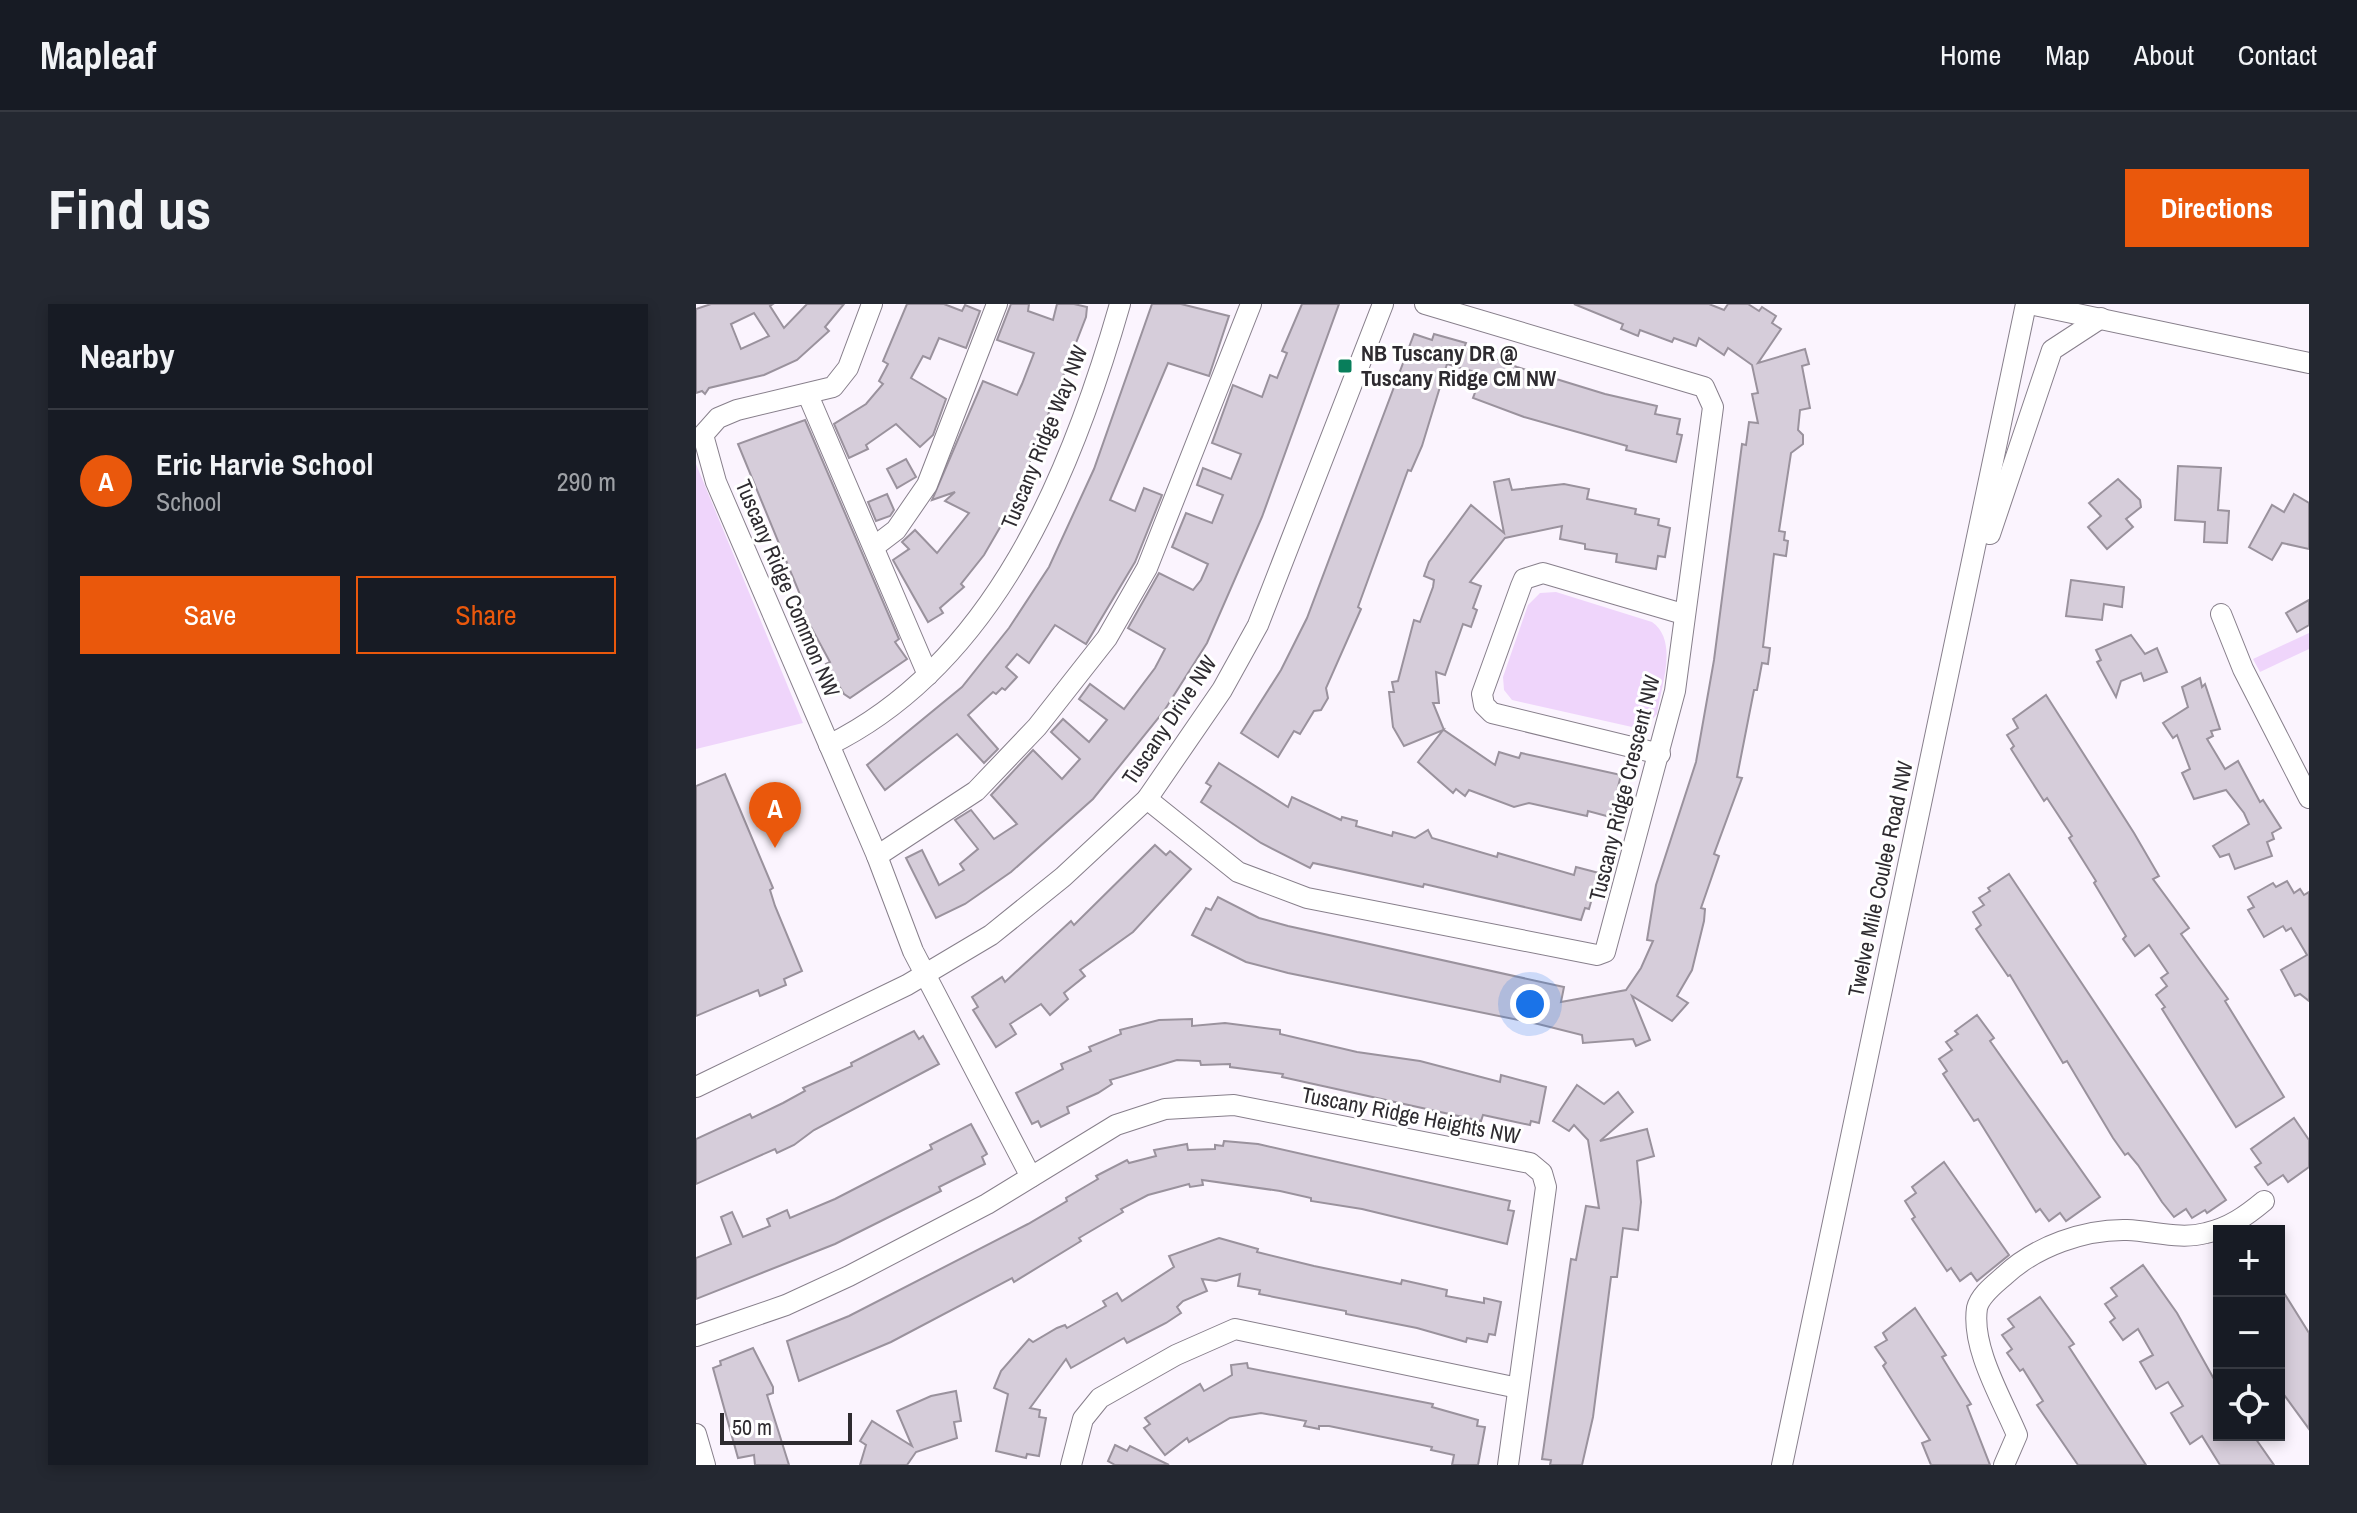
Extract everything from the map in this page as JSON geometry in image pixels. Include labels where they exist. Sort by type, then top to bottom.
[{"type":"street","name":"Tuscany Ridge Common NW","points":[[872,304],[848,368],[833,387],[737,410],[700,430],[716,482],[925,974]]},
{"type":"street","points":[[875,546],[896,530],[927,485],[997,304]]},
{"type":"street","name":"Tuscany Ridge Way NW","points":[[829,745],[894,707],[928,675],[984,610],[1042,515],[1100,366],[1120,304]]},
{"type":"street","points":[[877,856],[976,791],[1037,727],[1107,638],[1147,568],[1251,304]]},
{"type":"street","name":"Tuscany Drive NW","points":[[696,1087],[783,1048],[925,974],[1003,925],[1063,877],[1147,799],[1222,690],[1258,625],[1383,304]]},
{"type":"street","name":"Tuscany Ridge Crescent NW","points":[[1147,799],[1238,872],[1307,898],[1597,955],[1605,952],[1609,945],[1675,691],[1713,407],[1704,387],[1425,304]]},
{"type":"street","points":[[2028,304],[2309,363]]},
{"type":"street","name":"Twelve Mile Coulee Road NW","points":[[1782,1465],[2028,304]]},
{"type":"street","points":[[1963,614],[2052,350],[2101,318]]},
{"type":"street","points":[[808,395],[928,675]]},
{"type":"street","points":[[1660,754],[1492,713],[1484,705],[1482,694],[1521,586],[1532,574],[1543,573],[1683,614]]},
{"type":"street","points":[[2221,614],[2243,669],[2309,798]]},
{"type":"street","points":[[925,974],[1031,1177]]},
{"type":"street","name":"Tuscany Ridge Heights NW","points":[[696,1336],[786,1305],[849,1276],[1031,1177],[1116,1125],[1165,1109],[1200,1104],[1262,1109],[1530,1163],[1542,1173],[1546,1187],[1508,1465]]},
{"type":"street","points":[[2004,1465],[2017,1435],[1978,1332],[1977,1306],[1988,1291],[2010,1271],[2068,1238],[2125,1230],[2180,1236],[2206,1234],[2241,1220],[2264,1201]]},
{"type":"street","points":[[1071,1465],[1083,1419],[1100,1398],[1190,1348],[1235,1329],[1518,1388]]},
{"type":"street","points":[[696,1434],[705,1465]]},
{"type":"shaded area","points":[[696,464],[803,723],[696,749]]},
{"type":"shaded area","points":[[1556,592],[1652,622],[1660,630],[1665,640],[1666,665],[1657,714],[1651,721],[1632,727],[1512,700],[1504,690],[1503,677],[1528,605],[1540,593]]},
{"type":"shaded area","points":[[2309,633],[2309,649],[2260,672],[2253,659]]},
{"type":"building","points":[[711,304],[773,304],[770,306],[784,328],[807,304],[844,304],[825,327],[829,331],[797,360],[764,375],[709,388],[705,394],[702,391],[696,393],[696,309]],"holes":[[[754,313],[769,336],[741,349],[731,324]]]},
{"type":"building","points":[[907,304],[944,304],[962,311],[965,305],[980,311],[966,348],[939,338],[930,359],[923,356],[911,378],[946,399],[933,435],[920,447],[896,424],[866,445],[868,449],[849,458],[834,424],[866,404],[883,384],[879,381],[888,364],[883,361]]},
{"type":"building","points":[[1011,304],[1029,304],[1028,311],[1053,320],[1057,304],[1074,304],[1087,307],[1086,317],[1013,505],[984,555],[961,584],[964,587],[940,608],[943,613],[928,622],[893,560],[909,549],[902,542],[915,530],[937,553],[969,513],[945,501],[955,492],[932,500],[983,381],[1017,395],[1022,384],[1034,353],[997,340]]},
{"type":"building","points":[[1152,304],[1181,304],[1229,316],[1209,376],[1168,363],[1110,500],[1135,511],[1144,488],[1162,495],[1135,562],[1086,644],[1055,625],[1029,663],[1017,654],[1006,667],[1017,677],[1005,690],[1002,688],[996,694],[993,692],[968,715],[998,749],[984,763],[957,734],[885,790],[867,765],[962,687],[1009,628],[1049,567],[1094,469]]},
{"type":"building","points":[[1302,304],[1339,304],[1262,517],[1207,643],[1164,711],[1093,799],[1011,872],[965,904],[936,918],[906,858],[922,850],[939,885],[964,870],[960,864],[978,849],[955,820],[971,810],[994,839],[1017,824],[991,795],[1033,750],[1062,779],[1080,759],[1051,732],[1063,719],[1089,742],[1107,720],[1079,699],[1090,684],[1124,709],[1155,668],[1165,649],[1128,628],[1159,573],[1193,590],[1201,580],[1208,564],[1172,547],[1186,513],[1212,523],[1223,495],[1197,485],[1203,468],[1231,479],[1241,454],[1212,443],[1233,385],[1262,397],[1270,375],[1277,378],[1287,353],[1282,351]]},
{"type":"building","points":[[1574,304],[1709,304],[1724,310],[1728,304],[1748,304],[1759,311],[1762,307],[1776,316],[1772,323],[1781,329],[1758,363],[1805,349],[1809,364],[1802,366],[1810,408],[1800,410],[1798,430],[1803,435],[1803,444],[1791,453],[1779,531],[1785,532],[1784,540],[1788,541],[1786,556],[1774,554],[1763,647],[1770,648],[1768,664],[1762,663],[1757,690],[1754,690],[1737,777],[1742,778],[1714,854],[1719,856],[1701,908],[1705,909],[1704,921],[1692,970],[1677,996],[1688,1003],[1672,1021],[1632,996],[1650,1040],[1636,1046],[1633,1039],[1583,1043],[1582,1035],[1538,1024],[1288,973],[1246,962],[1192,935],[1206,908],[1211,910],[1218,897],[1259,918],[1288,926],[1564,987],[1561,1002],[1626,990],[1641,968],[1653,941],[1647,940],[1656,885],[1696,762],[1714,660],[1742,444],[1746,445],[1749,422],[1758,423],[1752,394],[1758,393],[1752,365],[1728,348],[1724,355],[1699,338],[1696,346],[1674,338],[1672,342],[1640,330],[1638,336],[1621,329],[1623,324]]},
{"type":"building","points":[[1414,334],[1432,340],[1434,334],[1466,343],[1464,348],[1517,367],[1657,406],[1655,414],[1680,419],[1677,434],[1682,435],[1676,462],[1626,450],[1627,446],[1524,417],[1473,398],[1482,374],[1447,364],[1422,446],[1411,471],[1408,470],[1358,607],[1361,609],[1326,688],[1328,698],[1321,710],[1314,711],[1300,734],[1294,731],[1278,757],[1241,733],[1281,670],[1307,618]]},
{"type":"building","points":[[805,420],[899,639],[895,642],[907,659],[850,698],[844,694],[826,664],[830,662],[805,616],[799,592],[738,444]]},
{"type":"building","points":[[906,459],[916,477],[897,488],[887,469]]},
{"type":"building","points":[[2178,466],[2221,468],[2218,510],[2229,511],[2227,543],[2204,542],[2205,522],[2175,520]]},
{"type":"building","points":[[1509,479],[1512,490],[1564,484],[1589,489],[1587,499],[1636,509],[1635,514],[1659,519],[1658,525],[1670,528],[1665,557],[1658,556],[1656,569],[1616,562],[1617,554],[1585,549],[1585,544],[1560,539],[1562,526],[1505,538],[1470,582],[1481,586],[1473,608],[1477,610],[1471,627],[1463,624],[1445,675],[1436,672],[1439,703],[1433,703],[1444,730],[1495,765],[1499,752],[1519,758],[1521,753],[1621,775],[1618,787],[1623,788],[1614,818],[1588,811],[1587,816],[1529,803],[1514,807],[1469,790],[1465,796],[1456,789],[1453,793],[1418,762],[1443,730],[1404,746],[1393,727],[1389,692],[1394,692],[1392,682],[1398,681],[1414,620],[1420,622],[1433,587],[1434,580],[1424,576],[1429,562],[1471,505],[1504,533],[1494,482]]},
{"type":"building","points":[[2118,479],[2140,500],[2141,507],[2126,519],[2133,527],[2107,549],[2088,527],[2101,516],[2089,503]]},
{"type":"building","points":[[887,494],[894,510],[890,516],[876,521],[868,502]]},
{"type":"building","points":[[2294,494],[2309,503],[2309,549],[2282,543],[2272,560],[2249,547],[2272,505],[2284,512]]},
{"type":"building","points":[[2071,580],[2124,587],[2122,607],[2104,604],[2102,620],[2066,616]]},
{"type":"building","points":[[2309,600],[2309,625],[2297,632],[2286,613]]},
{"type":"building","points":[[2131,635],[2145,654],[2157,648],[2167,672],[2144,681],[2141,673],[2121,681],[2116,697],[2097,662],[2101,660],[2096,650]]},
{"type":"building","points":[[2200,678],[2202,687],[2205,684],[2220,729],[2211,731],[2213,736],[2207,739],[2225,769],[2238,761],[2260,802],[2263,800],[2281,828],[2272,833],[2274,839],[2267,842],[2272,856],[2235,869],[2229,854],[2220,857],[2213,846],[2249,824],[2244,813],[2226,790],[2194,799],[2182,773],[2190,769],[2177,735],[2173,738],[2163,723],[2188,707],[2182,687]]},
{"type":"building","points":[[2046,695],[2159,876],[2153,879],[2189,928],[2181,934],[2228,999],[2225,1001],[2284,1097],[2236,1127],[2162,1009],[2165,1007],[2156,995],[2167,986],[2161,978],[2168,973],[2149,945],[2135,956],[2123,939],[2126,936],[2069,838],[2072,836],[2047,798],[2044,801],[2011,749],[2014,746],[2007,735],[2018,728],[2013,719]]},
{"type":"building","points":[[1219,763],[1288,807],[1292,797],[1341,820],[1342,817],[1357,821],[1356,826],[1392,836],[1393,832],[1415,838],[1428,830],[1432,838],[1497,857],[1498,853],[1574,875],[1576,867],[1599,873],[1589,909],[1585,908],[1581,920],[1424,884],[1423,887],[1313,863],[1310,868],[1261,843],[1201,802],[1211,786],[1206,783]]},
{"type":"building","points":[[725,774],[773,888],[770,890],[775,906],[802,971],[784,979],[786,985],[760,996],[758,990],[696,1016],[696,786]]},
{"type":"building","points":[[1155,845],[1166,855],[1170,851],[1191,869],[1133,932],[1080,970],[1085,976],[1064,993],[1068,999],[1050,1015],[1041,1004],[1010,1024],[1016,1034],[996,1047],[973,1010],[978,1007],[972,997],[1002,977],[1005,982],[1071,921],[1074,925]]},
{"type":"building","points":[[2009,874],[2226,1200],[2207,1213],[2205,1210],[2192,1218],[2186,1209],[2174,1217],[2138,1165],[2128,1153],[2125,1155],[2113,1138],[2067,1061],[2063,1063],[2010,975],[1976,929],[1981,925],[1973,912],[1984,905],[1979,898]]},
{"type":"building","points":[[2287,881],[2294,893],[2300,889],[2304,895],[2309,892],[2309,1001],[2300,994],[2295,996],[2281,970],[2307,955],[2291,928],[2286,931],[2283,926],[2264,937],[2248,910],[2254,907],[2248,897],[2273,883],[2276,887]]},
{"type":"building","points":[[1977,1015],[1994,1038],[1990,1041],[2100,1197],[2066,1221],[2060,1213],[2049,1221],[2040,1209],[2036,1212],[1978,1119],[1974,1121],[1943,1074],[1947,1071],[1939,1059],[1952,1050],[1946,1042]]},
{"type":"building","points":[[1192,1019],[1192,1026],[1225,1023],[1280,1030],[1280,1034],[1357,1052],[1420,1061],[1500,1082],[1501,1075],[1546,1087],[1539,1123],[1531,1121],[1530,1125],[1483,1115],[1481,1121],[1282,1077],[1283,1074],[1230,1067],[1230,1064],[1201,1065],[1200,1061],[1177,1060],[1110,1080],[1112,1084],[1098,1093],[1067,1107],[1069,1113],[1041,1127],[1038,1121],[1032,1124],[1016,1093],[1063,1069],[1061,1064],[1091,1051],[1089,1047],[1121,1034],[1120,1030],[1159,1020]]},
{"type":"building","points":[[914,1031],[919,1039],[923,1036],[939,1064],[814,1130],[794,1145],[777,1153],[775,1149],[696,1184],[696,1139],[750,1114],[752,1118],[783,1103],[805,1091],[803,1088],[852,1066],[851,1063]]},
{"type":"building","points":[[1577,1085],[1604,1104],[1618,1092],[1633,1112],[1600,1141],[1647,1129],[1654,1156],[1637,1161],[1641,1202],[1638,1230],[1623,1228],[1617,1277],[1611,1277],[1593,1417],[1582,1465],[1550,1465],[1551,1460],[1542,1459],[1571,1259],[1576,1260],[1586,1206],[1599,1208],[1588,1140],[1574,1125],[1569,1131],[1553,1121]]},
{"type":"building","points":[[2294,1118],[2309,1140],[2309,1167],[2288,1182],[2283,1175],[2268,1185],[2255,1167],[2261,1163],[2251,1149]]},
{"type":"building","points":[[971,1124],[987,1154],[982,1157],[985,1164],[939,1187],[941,1191],[835,1244],[696,1299],[696,1258],[731,1244],[721,1217],[732,1212],[743,1237],[770,1226],[767,1219],[787,1210],[790,1218],[835,1199],[932,1149],[930,1145]]},
{"type":"building","points":[[1224,1141],[1258,1144],[1510,1201],[1508,1210],[1514,1211],[1507,1244],[1362,1209],[1311,1201],[1311,1198],[1280,1191],[1202,1180],[1203,1185],[1190,1187],[1189,1184],[1148,1195],[1121,1209],[1123,1212],[1079,1238],[1081,1241],[1014,1282],[1012,1278],[891,1342],[799,1381],[787,1341],[849,1316],[1028,1224],[1067,1201],[1066,1198],[1098,1179],[1096,1176],[1127,1160],[1129,1163],[1156,1156],[1154,1150],[1187,1144],[1188,1150],[1215,1149],[1215,1145],[1223,1146]]},
{"type":"building","points":[[1944,1162],[2009,1255],[1977,1281],[1971,1273],[1960,1281],[1951,1268],[1947,1271],[1912,1219],[1915,1217],[1905,1201],[1916,1193],[1912,1187]]},
{"type":"building","points":[[1219,1238],[1258,1249],[1257,1252],[1314,1266],[1447,1290],[1446,1296],[1484,1303],[1484,1298],[1501,1302],[1495,1335],[1489,1334],[1487,1342],[1467,1338],[1466,1342],[1417,1328],[1346,1314],[1346,1311],[1259,1294],[1260,1290],[1238,1286],[1240,1274],[1216,1281],[1202,1279],[1207,1291],[1183,1301],[1177,1307],[1181,1313],[1166,1323],[1127,1343],[1124,1338],[1071,1368],[1066,1359],[1030,1408],[1040,1410],[1039,1417],[1046,1418],[1039,1456],[1027,1454],[1026,1458],[996,1451],[1008,1394],[994,1388],[1001,1371],[1029,1339],[1033,1342],[1057,1328],[1065,1325],[1067,1328],[1106,1306],[1103,1301],[1117,1293],[1122,1301],[1174,1267],[1169,1256]]},
{"type":"building","points":[[2143,1265],[2177,1313],[2213,1377],[2213,1441],[2257,1441],[2274,1465],[2220,1465],[2202,1436],[2190,1444],[2171,1413],[2183,1406],[2168,1382],[2156,1389],[2140,1362],[2153,1355],[2138,1329],[2123,1340],[2110,1322],[2115,1318],[2105,1304],[2117,1296],[2111,1288]]},
{"type":"building","points":[[2285,1295],[2309,1333],[2309,1429],[2285,1396]]},
{"type":"building","points":[[2040,1297],[2074,1344],[2069,1347],[2146,1465],[2078,1465],[2037,1405],[2043,1401],[2023,1369],[2020,1371],[2007,1353],[2012,1349],[2002,1335],[2014,1327],[2008,1319]]},
{"type":"building","points":[[1915,1308],[1946,1355],[1942,1357],[1971,1404],[1967,1406],[1990,1465],[1931,1465],[1922,1443],[1930,1440],[1883,1366],[1886,1363],[1875,1347],[1887,1340],[1883,1333]]},
{"type":"building","points":[[753,1348],[773,1387],[773,1393],[767,1395],[789,1465],[755,1465],[754,1455],[738,1458],[713,1368],[721,1365],[720,1361]]},
{"type":"building","points":[[1247,1363],[1248,1368],[1433,1404],[1432,1407],[1478,1420],[1477,1426],[1485,1427],[1478,1465],[1452,1465],[1454,1455],[1431,1450],[1432,1447],[1329,1426],[1319,1426],[1319,1429],[1304,1426],[1306,1421],[1261,1413],[1230,1418],[1189,1442],[1187,1438],[1165,1455],[1144,1428],[1150,1424],[1145,1418],[1200,1384],[1204,1391],[1232,1375],[1231,1365]]},
{"type":"building","points":[[956,1391],[961,1421],[954,1422],[957,1438],[916,1452],[907,1465],[860,1465],[866,1445],[860,1441],[872,1421],[912,1446],[897,1411],[931,1396]]},
{"type":"building","points":[[1115,1445],[1127,1451],[1130,1446],[1169,1465],[1115,1465],[1108,1461]]},
{"type":"place","name":"NB Tuscany DR @ Tuscany Ridge CM NW","points":[[1345,366]]},
{"type":"place","name":"Eric Harvie School","points":[[775,848]]}]
